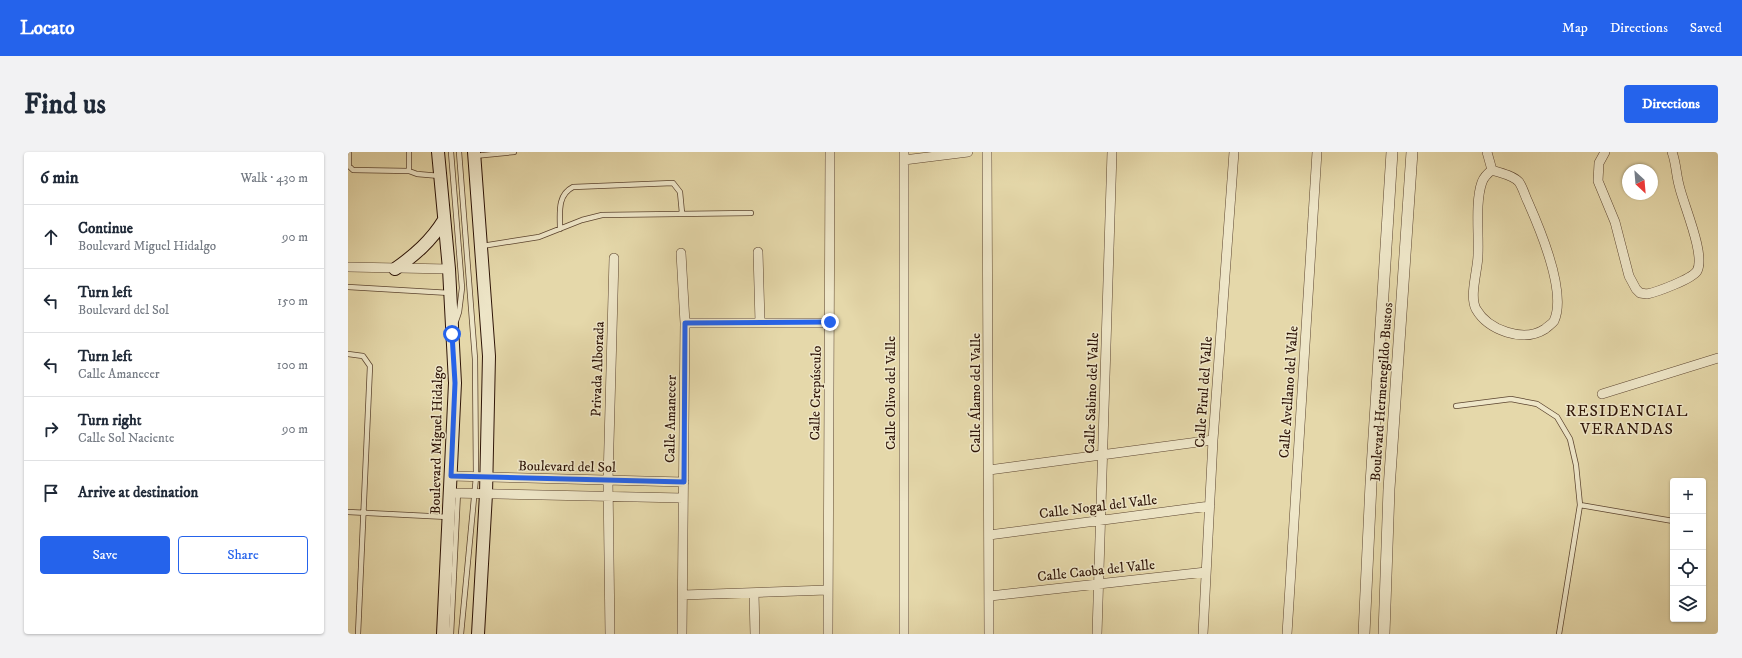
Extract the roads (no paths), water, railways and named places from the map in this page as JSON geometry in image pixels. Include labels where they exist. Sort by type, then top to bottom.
[{"type":"main road","name":"Boulevard Miguel Hidalgo","points":[[438,152],[449,270],[455,383],[451,476],[454,493],[449,517],[444,634]]},
{"type":"main road","points":[[474,154],[482,246],[488,356],[480,493],[478,634]]},
{"type":"main road","points":[[395,269],[416,254],[434,236],[444,220]]},
{"type":"street","name":"Calle Crepúsculo","points":[[828,634],[830,152]]},
{"type":"street","points":[[904,156],[968,152]]},
{"type":"street","name":"Calle Álamo del Valle","points":[[987,152],[989,634]]},
{"type":"street","name":"Calle Sabino del Valle","points":[[1097,634],[1112,152]]},
{"type":"street","name":"Calle Pirul del Valle","points":[[1203,634],[1213,440],[1234,152]]},
{"type":"street","name":"Calle Avellano del Valle","points":[[1287,634],[1317,152]]},
{"type":"street","name":"Boulevard Hermenegildo Bustos","points":[[1364,634],[1371,484],[1392,152]]},
{"type":"street","name":"Boulevard Hermenegildo Bustos","points":[[1384,634],[1390,489],[1412,152]]},
{"type":"street","points":[[1487,152],[1492,170]]},
{"type":"street","points":[[1605,152],[1598,163],[1598,181],[1615,222],[1629,276],[1640,293],[1647,294],[1690,277],[1697,271],[1699,265],[1695,238],[1682,198],[1672,152]]},
{"type":"street","name":"Calle Olivo del Valle","points":[[904,156],[904,634]]},
{"type":"street","points":[[1492,170],[1507,174],[1519,182],[1540,231],[1554,272],[1558,308],[1553,323],[1542,331],[1526,335],[1494,328],[1475,308],[1474,298],[1478,259],[1479,206],[1482,182],[1492,170]]},
{"type":"street","name":"Calle Amanecer","points":[[681,252],[685,323],[682,634]]},
{"type":"street","points":[[758,252],[760,322]]},
{"type":"street","name":"Privada Alborada","points":[[610,634],[608,480],[614,258]]},
{"type":"street","points":[[348,267],[449,270]]},
{"type":"street","points":[[685,323],[830,322]]},
{"type":"street","points":[[1602,394],[1718,358]]},
{"type":"street","points":[[989,470],[1103,456],[1213,440]]},
{"type":"street","name":"Boulevard del Sol","points":[[451,476],[481,478],[684,482]]},
{"type":"street","name":"Boulevard del Sol","points":[[454,493],[608,495],[683,498]]},
{"type":"street","name":"Calle Nogal del Valle","points":[[989,535],[1210,506]]},
{"type":"street","name":"Calle Caoba del Valle","points":[[990,596],[1206,572]]},
{"type":"street","points":[[683,595],[828,590]]},
{"type":"street","points":[[754,593],[755,634]]},
{"type":"lane","points":[[349,152],[349,166],[353,170],[409,171],[417,174],[440,176]]},
{"type":"lane","points":[[409,152],[409,171]]},
{"type":"lane","points":[[451,152],[462,288],[459,312],[452,334]]},
{"type":"lane","points":[[459,152],[475,359],[481,478]]},
{"type":"lane","points":[[474,154],[514,152]]},
{"type":"lane","points":[[560,229],[562,197],[567,190],[573,187],[673,183],[677,185],[680,192],[682,213]]},
{"type":"lane","points":[[482,246],[534,238],[602,215],[751,213]]},
{"type":"lane","points":[[348,287],[450,293]]},
{"type":"lane","points":[[348,354],[363,356],[370,366],[358,634]]},
{"type":"lane","points":[[1456,406],[1511,399],[1537,404],[1557,417],[1570,439],[1576,465],[1580,505],[1559,634]]},
{"type":"lane","points":[[451,634],[454,493]]},
{"type":"lane","points":[[461,634],[480,493]]},
{"type":"lane","points":[[1580,505],[1670,520]]},
{"type":"lane","points":[[348,512],[449,517]]},
{"type":"district","name":"RESIDENCIAL VERANDAS","points":[[1627,419]]}]
